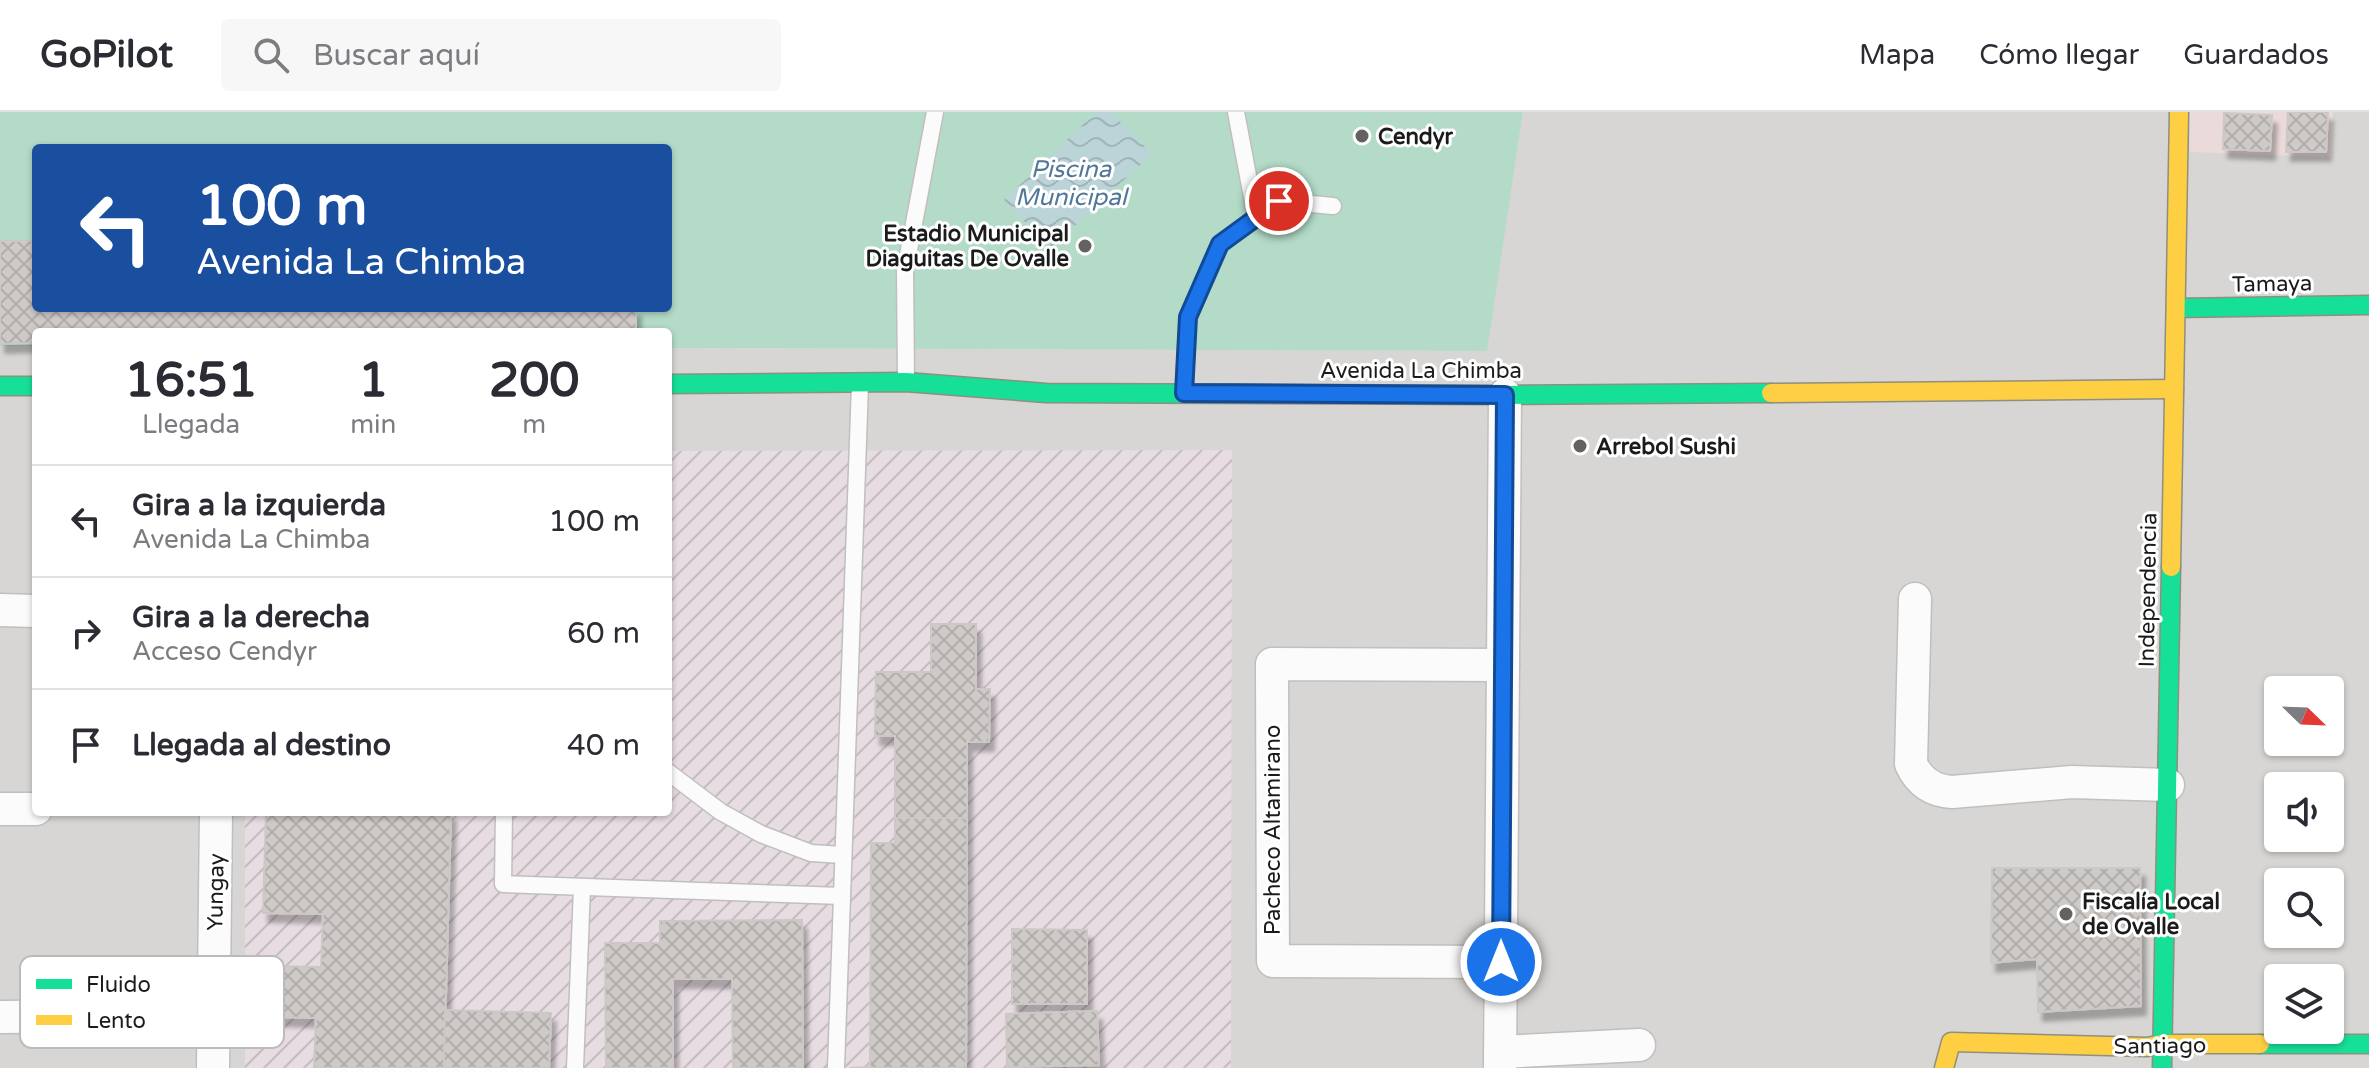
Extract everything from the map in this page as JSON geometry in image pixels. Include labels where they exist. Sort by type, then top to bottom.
[{"type":"street","name":"Independencia","points":[[2162,1068],[2179,112]]},
{"type":"street","name":"Tamaya","points":[[2176,308],[2369,305]]},
{"type":"street","name":"Avenida La Chimba","points":[[672,384],[906,382],[1046,393],[1505,395],[2174,389]]},
{"type":"street","points":[[0,386],[32,386]]},
{"type":"street","points":[[1505,395],[1500,1060],[1639,1045]]},
{"type":"street","points":[[1915,599],[1911,764],[1924,783],[1952,792],[2072,782],[2168,785]]},
{"type":"street","points":[[0,610],[32,611]]},
{"type":"street","name":"Pacheco Altamirano","points":[[1501,962],[1273,961],[1272,664],[1503,665]]},
{"type":"street","points":[[0,809],[32,809]]},
{"type":"street","name":"Yungay","points":[[215,956],[216,816]]},
{"type":"street","points":[[0,1017],[20,1017]]},
{"type":"street","name":"Santiago","points":[[1944,1068],[1951,1042],[2147,1047],[2162,1044],[2369,1044]]},
{"type":"street","name":"Yungay","points":[[213,1048],[213,1068]]},
{"type":"lane","points":[[906,382],[905,271],[935,112]]},
{"type":"lane","points":[[1236,112],[1256,218]]},
{"type":"lane","points":[[1184,393],[1188,317],[1220,244],[1279,201],[1333,206]]},
{"type":"lane","points":[[836,1068],[860,382]]},
{"type":"lane","points":[[672,775],[721,812],[761,834],[811,853],[843,855]]},
{"type":"lane","points":[[504,816],[503,884],[842,896]]},
{"type":"lane","points":[[575,1068],[582,887]]},
{"type":"shaded area","points":[[1523,112],[2369,112],[2369,1068],[0,1068],[0,346],[32,346],[32,816],[672,816],[672,348],[1486,351]]},
{"type":"shaded area","points":[[2189,112],[2333,112],[2331,157],[2190,152]]},
{"type":"shaded area","points":[[1232,450],[1231,1068],[245,1068],[245,1048],[284,1048],[284,956],[245,956],[245,816],[672,816],[672,451]]},
{"type":"green space","name":"Estadio Municipal Diaguitas De Ovalle","points":[[0,112],[1523,112],[1487,351],[672,348],[672,328],[32,328],[32,346],[0,346]]},
{"type":"water","name":"Piscina Municipal","points":[[1096,112],[1111,112],[1152,154],[1050,249],[1004,200]]},
{"type":"building","points":[[2288,112],[2328,112],[2326,152],[2286,152]]},
{"type":"building","points":[[2224,113],[2272,115],[2270,151],[2223,149]]},
{"type":"building","points":[[0,241],[32,241],[32,312],[636,312],[636,328],[32,328],[32,343],[0,344]]},
{"type":"building","points":[[931,624],[976,624],[976,689],[990,689],[989,742],[967,742],[967,818],[895,818],[895,736],[875,736],[876,672],[931,672]]},
{"type":"building","points":[[266,816],[451,816],[444,1068],[314,1068],[316,1018],[284,1017],[284,966],[321,967],[323,914],[263,913]]},
{"type":"building","points":[[895,818],[967,818],[966,1068],[850,1068],[870,1067],[871,843],[895,843]]},
{"type":"building","name":"Fiscalía Local de Ovalle","points":[[1992,868],[2140,868],[2141,1006],[2038,1012],[2037,959],[1991,963]]},
{"type":"building","points":[[802,920],[803,1068],[733,1068],[732,979],[673,979],[673,1068],[606,1068],[605,943],[660,943],[660,921]]},
{"type":"building","points":[[1012,929],[1087,930],[1087,1004],[1012,1004]]},
{"type":"building","points":[[445,1010],[551,1013],[549,1068],[444,1068]]},
{"type":"building","points":[[1097,1011],[1099,1065],[1007,1067],[1006,1014]]},
{"type":"traffic: fast","points":[[2176,308],[2369,305]]},
{"type":"traffic: fast","points":[[672,384],[906,382],[1046,393],[1771,393]]},
{"type":"traffic: fast","points":[[0,386],[32,386]]},
{"type":"traffic: fast","points":[[2162,1068],[2171,567]]},
{"type":"traffic: fast","points":[[2260,1044],[2369,1044]]},
{"type":"traffic: slow","points":[[2171,567],[2179,112]]},
{"type":"traffic: slow","points":[[1771,393],[2174,389]]},
{"type":"traffic: slow","points":[[1944,1068],[1951,1042],[2147,1047],[2162,1044],[2260,1044]]},
{"type":"place","name":"Cendyr","points":[[1362,136]]},
{"type":"place","name":"Estadio Municipal Diaguitas De Ovalle","points":[[1085,246]]},
{"type":"place","name":"Arrebol Sushi","points":[[1580,446]]},
{"type":"place","name":"Fiscalía Local de Ovalle","points":[[2066,914]]},
{"type":"route","points":[[1279,201],[1220,244],[1188,317],[1184,393],[1505,395],[1501,962]]}]
